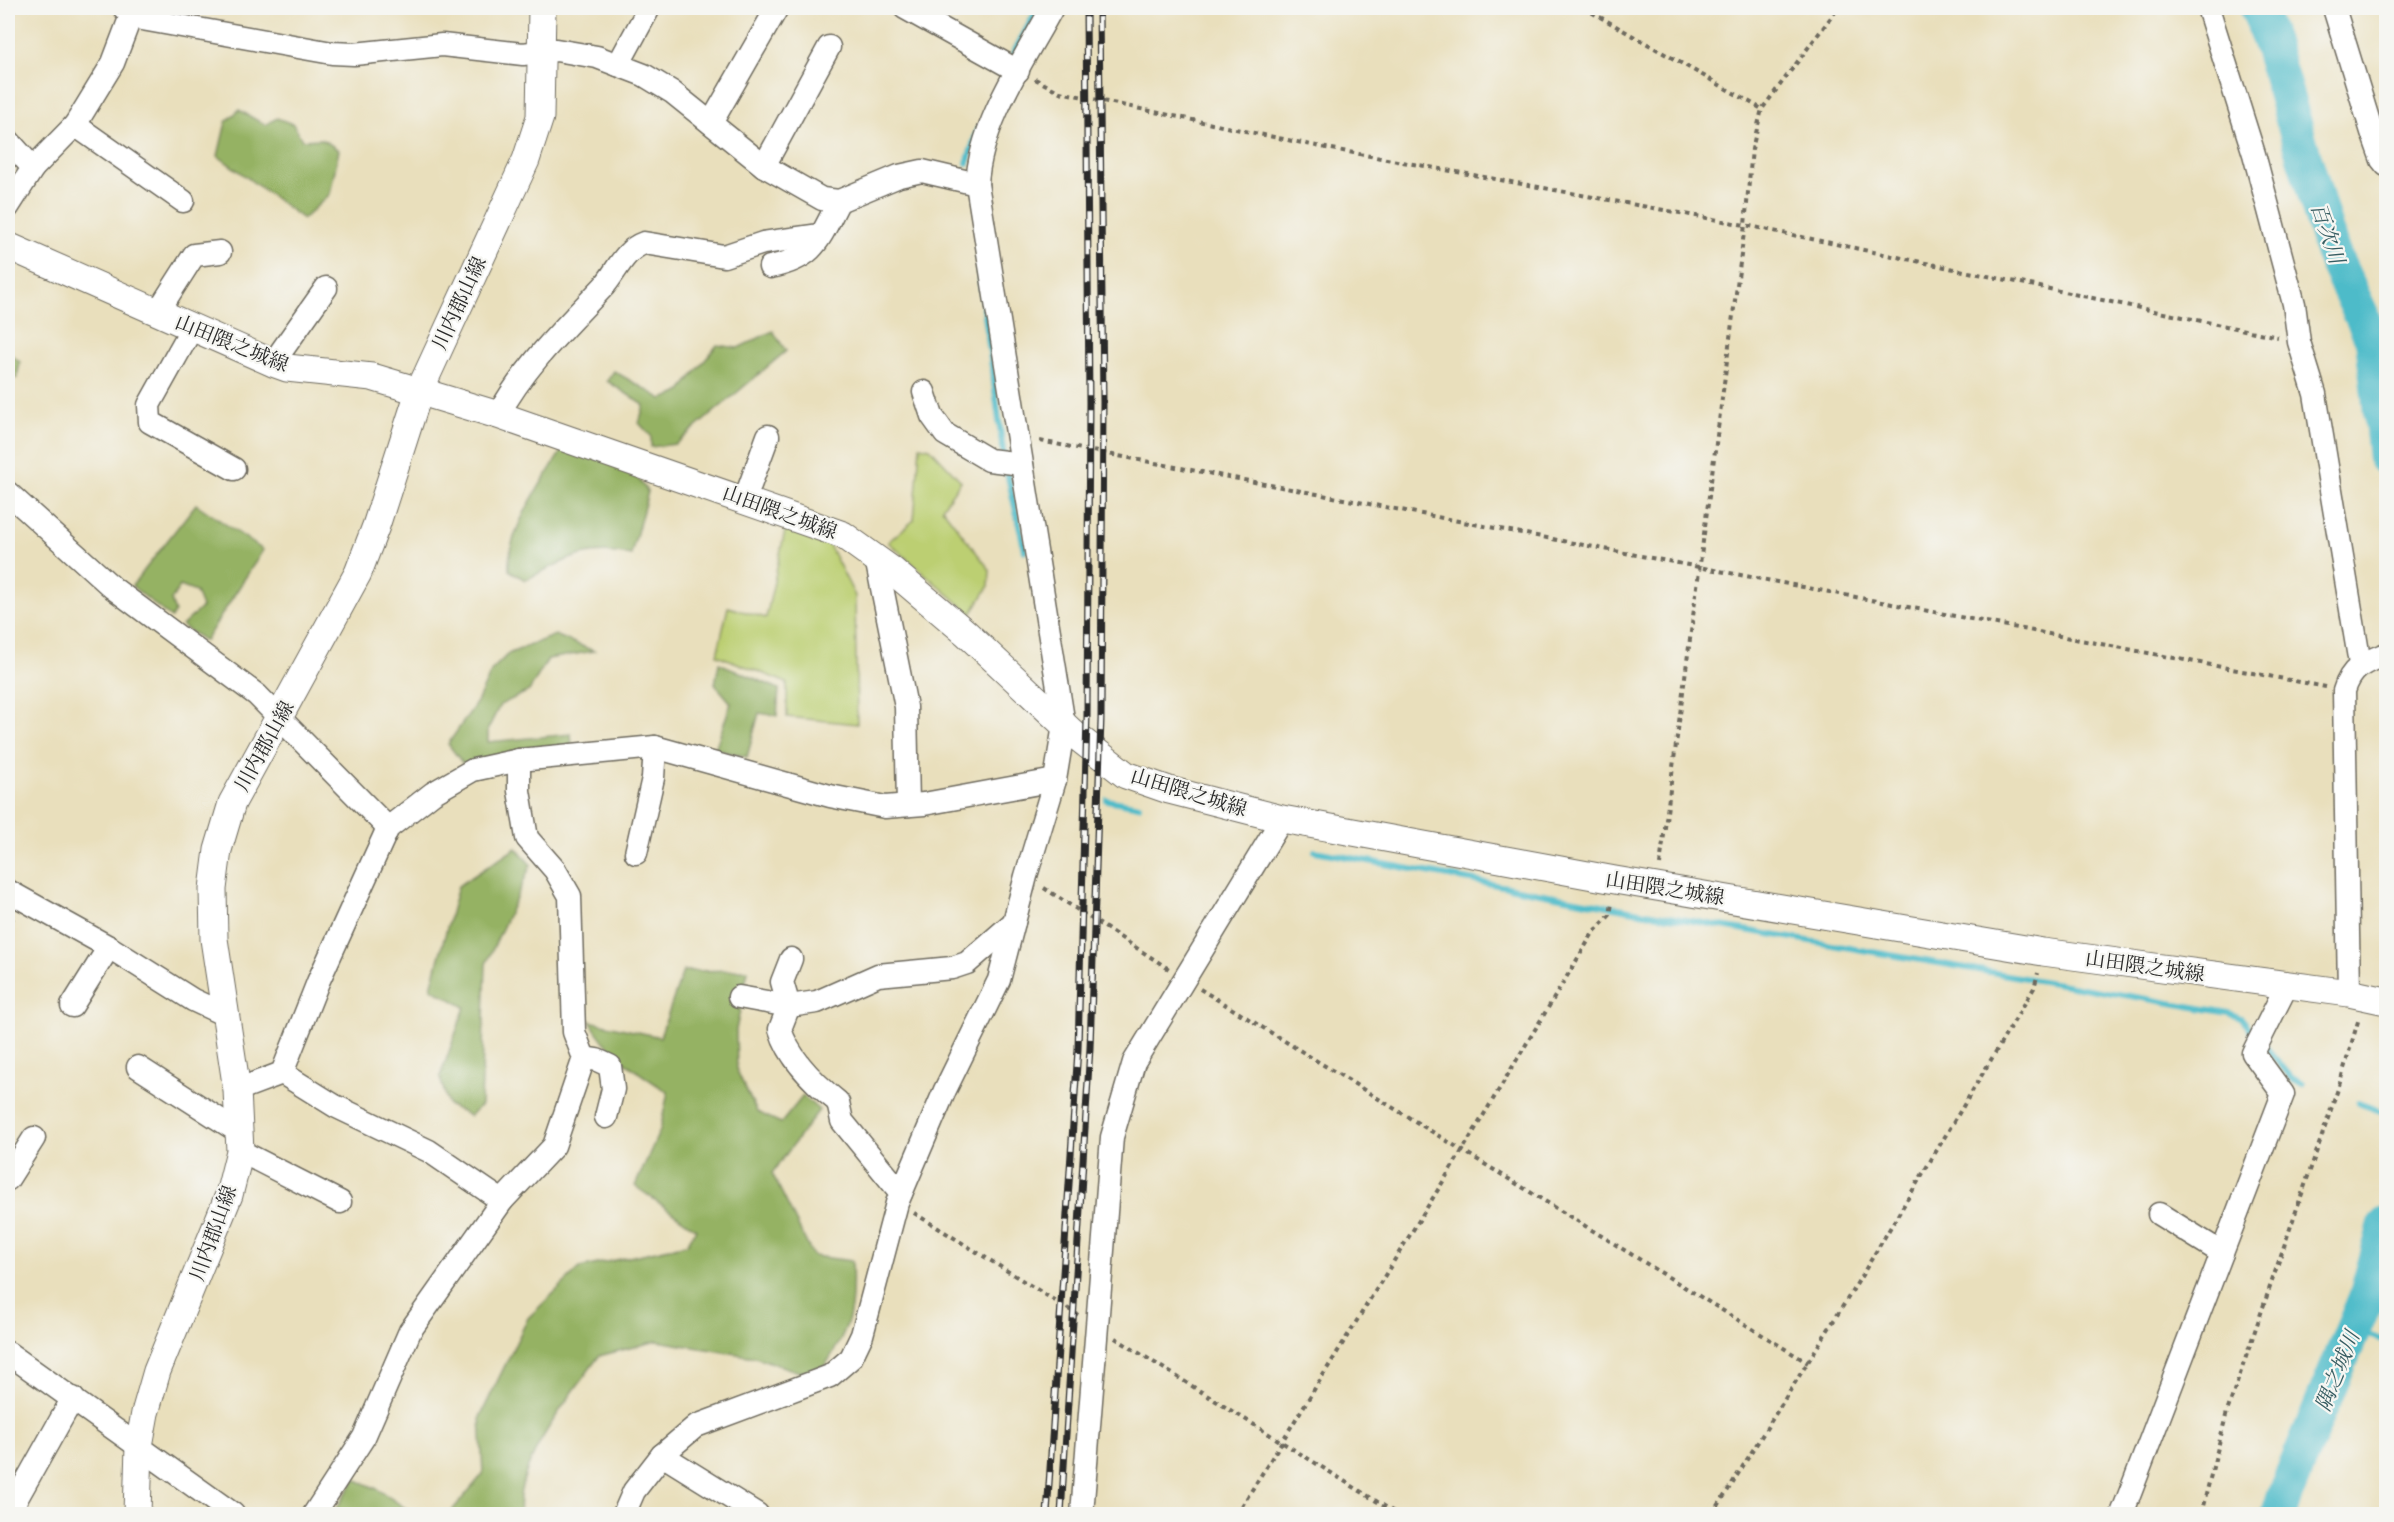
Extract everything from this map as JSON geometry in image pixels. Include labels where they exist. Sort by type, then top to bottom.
[{"type":"main road","name":"川内郡山線","points":[[137,1515],[139,1446],[157,1371],[226,1205],[239,1141],[237,1090],[214,939],[213,889],[218,850],[232,802],[358,573],[376,526],[419,392],[534,139],[542,93],[540,50],[542,8]]},
{"type":"main road","name":"山田隈之城線","points":[[8,246],[286,368],[372,377],[498,415],[745,498],[843,535],[876,558],[966,633],[1064,725],[1126,775],[1169,790],[1282,819],[1657,887],[2043,952],[2369,997]]},
{"type":"street","points":[[618,65],[648,8]]},
{"type":"street","points":[[711,123],[777,8]]},
{"type":"street","points":[[905,8],[1011,67]]},
{"type":"street","points":[[624,1515],[634,1491],[662,1455],[696,1426],[830,1377],[851,1358],[862,1335],[899,1198],[945,1090],[999,980],[1026,876],[1055,780],[1064,725],[1010,462],[1018,437],[977,183],[978,161],[1011,67],[1052,8]]},
{"type":"street","points":[[2208,8],[2257,166],[2294,304],[2299,342],[2315,394],[2372,659],[2352,672],[2344,691],[2369,997]]},
{"type":"street","points":[[2334,8],[2372,132],[2386,165]]},
{"type":"street","points":[[8,207],[33,168],[75,125],[113,63],[128,10],[142,19],[343,54],[442,45],[523,54],[540,50],[566,51],[597,57],[644,75],[663,86],[764,166],[822,199],[838,201],[899,176],[922,171],[977,183]]},
{"type":"street","points":[[764,166],[829,47]]},
{"type":"street","points":[[75,125],[183,201]]},
{"type":"street","points":[[8,140],[33,168]]},
{"type":"street","points":[[770,267],[789,264],[807,255],[838,201]]},
{"type":"street","points":[[498,415],[545,346],[606,284],[633,247],[644,243],[724,256],[763,243],[820,235]]},
{"type":"street","points":[[158,313],[194,255],[219,252]]},
{"type":"street","points":[[273,363],[326,288]]},
{"type":"street","points":[[192,328],[149,405],[150,422],[234,469]]},
{"type":"street","points":[[924,392],[932,416],[945,434],[989,460],[1010,462]]},
{"type":"street","points":[[745,498],[768,436]]},
{"type":"street","points":[[8,493],[113,588],[257,695],[388,828]]},
{"type":"street","points":[[876,558],[906,707],[908,805]]},
{"type":"street","points":[[237,1090],[282,1073],[318,982],[388,828],[433,793],[473,770],[519,760],[655,747],[830,796],[885,807],[1055,780]]},
{"type":"street","points":[[636,853],[653,778],[655,747]]},
{"type":"street","points":[[314,1515],[364,1437],[410,1331],[501,1201],[554,1146],[584,1058],[574,1032],[570,896],[555,870],[527,838],[519,791],[519,760]]},
{"type":"street","points":[[1082,1515],[1114,1128],[1134,1062],[1183,978],[1282,819]]},
{"type":"street","points":[[8,891],[109,947],[194,1000],[225,1015]]},
{"type":"street","points":[[739,998],[789,1006],[817,1002],[878,975],[952,968],[967,963],[1014,922]]},
{"type":"street","points":[[72,1006],[109,947]]},
{"type":"street","points":[[791,959],[782,982],[789,1006],[780,1029],[783,1039],[812,1082],[838,1102],[842,1121],[899,1198]]},
{"type":"street","points":[[2122,1515],[2283,1094],[2253,1053],[2287,985]]},
{"type":"street","points":[[584,1058],[597,1060],[610,1066],[613,1089],[606,1117]]},
{"type":"street","points":[[138,1067],[239,1141],[340,1202]]},
{"type":"street","points":[[282,1073],[335,1106],[429,1151],[501,1201]]},
{"type":"street","points":[[8,1179],[34,1138]]},
{"type":"street","points":[[2159,1214],[2222,1253]]},
{"type":"street","points":[[8,1353],[233,1515]]},
{"type":"street","points":[[8,1514],[73,1398]]},
{"type":"street","points":[[662,1455],[757,1515]]},
{"type":"path","points":[[1584,8],[1762,109]]},
{"type":"path","points":[[1657,887],[1745,225],[1752,149],[1762,109],[1838,8]]},
{"type":"path","points":[[1011,67],[1060,92],[1321,147],[1745,225],[2299,342]]},
{"type":"path","points":[[1018,437],[2344,691]]},
{"type":"path","points":[[1026,876],[1183,978],[1808,1363]]},
{"type":"path","points":[[1237,1515],[1462,1151],[1593,933],[1610,915],[1612,901]]},
{"type":"path","points":[[1713,1515],[1808,1363],[2034,988],[2038,973]]},
{"type":"path","points":[[2201,1515],[2228,1412],[2369,997]]},
{"type":"path","points":[[899,1198],[1097,1327],[1396,1515]]},
{"type":"green space","points":[[239,110],[265,125],[277,118],[293,124],[302,140],[322,139],[339,150],[330,194],[303,219],[218,156],[226,122]]},
{"type":"green space","points":[[773,331],[786,351],[676,444],[651,447],[651,436],[639,423],[644,405],[607,381],[614,371],[662,399],[679,393],[717,345],[738,348]]},
{"type":"green space","points":[[8,352],[20,362],[17,378],[8,379]]},
{"type":"green space","points":[[566,444],[631,469],[648,492],[631,555],[600,552],[587,554],[564,561],[525,580],[509,570],[514,538],[528,505]]},
{"type":"green space","points":[[920,446],[930,448],[961,481],[942,508],[990,570],[989,586],[971,614],[888,542],[914,520]]},
{"type":"green space","points":[[196,504],[263,550],[205,641],[182,626],[202,607],[196,592],[180,586],[171,600],[175,612],[171,618],[132,586]]},
{"type":"green space","points":[[786,526],[828,543],[855,596],[857,724],[787,717],[787,683],[717,655],[728,607],[766,618]]},
{"type":"green space","points":[[555,635],[594,651],[548,659],[529,691],[500,705],[488,729],[488,742],[571,734],[572,745],[463,764],[448,744],[477,702],[492,670],[508,654]]},
{"type":"green space","points":[[719,663],[779,689],[777,716],[759,713],[747,757],[715,749],[731,703],[715,684]]},
{"type":"green space","points":[[516,848],[531,865],[486,964],[481,1105],[470,1116],[448,1105],[440,1077],[465,1007],[431,988],[458,886]]},
{"type":"green space","points":[[748,970],[736,1030],[737,1071],[757,1112],[781,1123],[803,1096],[819,1110],[772,1173],[813,1256],[852,1261],[851,1305],[841,1339],[825,1366],[799,1372],[755,1357],[657,1341],[599,1356],[546,1431],[535,1453],[525,1474],[520,1495],[520,1514],[449,1514],[483,1474],[480,1417],[528,1318],[580,1268],[687,1244],[696,1229],[635,1186],[660,1130],[668,1092],[614,1053],[590,1021],[660,1037],[683,971]]},
{"type":"green space","points":[[355,1479],[377,1489],[414,1514],[333,1514]]},
{"type":"waterway","points":[[1013,54],[1038,8]]},
{"type":"waterway","name":"百次川","points":[[2258,8],[2332,252],[2373,340],[2386,458]]},
{"type":"waterway","points":[[967,163],[978,129]]},
{"type":"waterway","points":[[979,269],[1004,458]]},
{"type":"waterway","points":[[1006,468],[1025,551]]},
{"type":"waterway","points":[[1107,800],[1139,806]]},
{"type":"waterway","points":[[1315,851],[1640,912],[2229,1013],[2241,1018],[2256,1036]]},
{"type":"waterway","points":[[2263,1044],[2292,1078],[2303,1084]]},
{"type":"waterway","points":[[2358,1103],[2386,1113]]},
{"type":"waterway","name":"隅之城川","points":[[2279,1514],[2286,1491],[2366,1298],[2386,1225]]},
{"type":"waterway","points":[[2352,1330],[2386,1341]]},
{"type":"railway","points":[[1047,1514],[1078,1049],[1087,717],[1089,402],[1086,8]]},
{"type":"railway","points":[[1061,1514],[1090,1048],[1101,719],[1103,402],[1099,8]]}]
